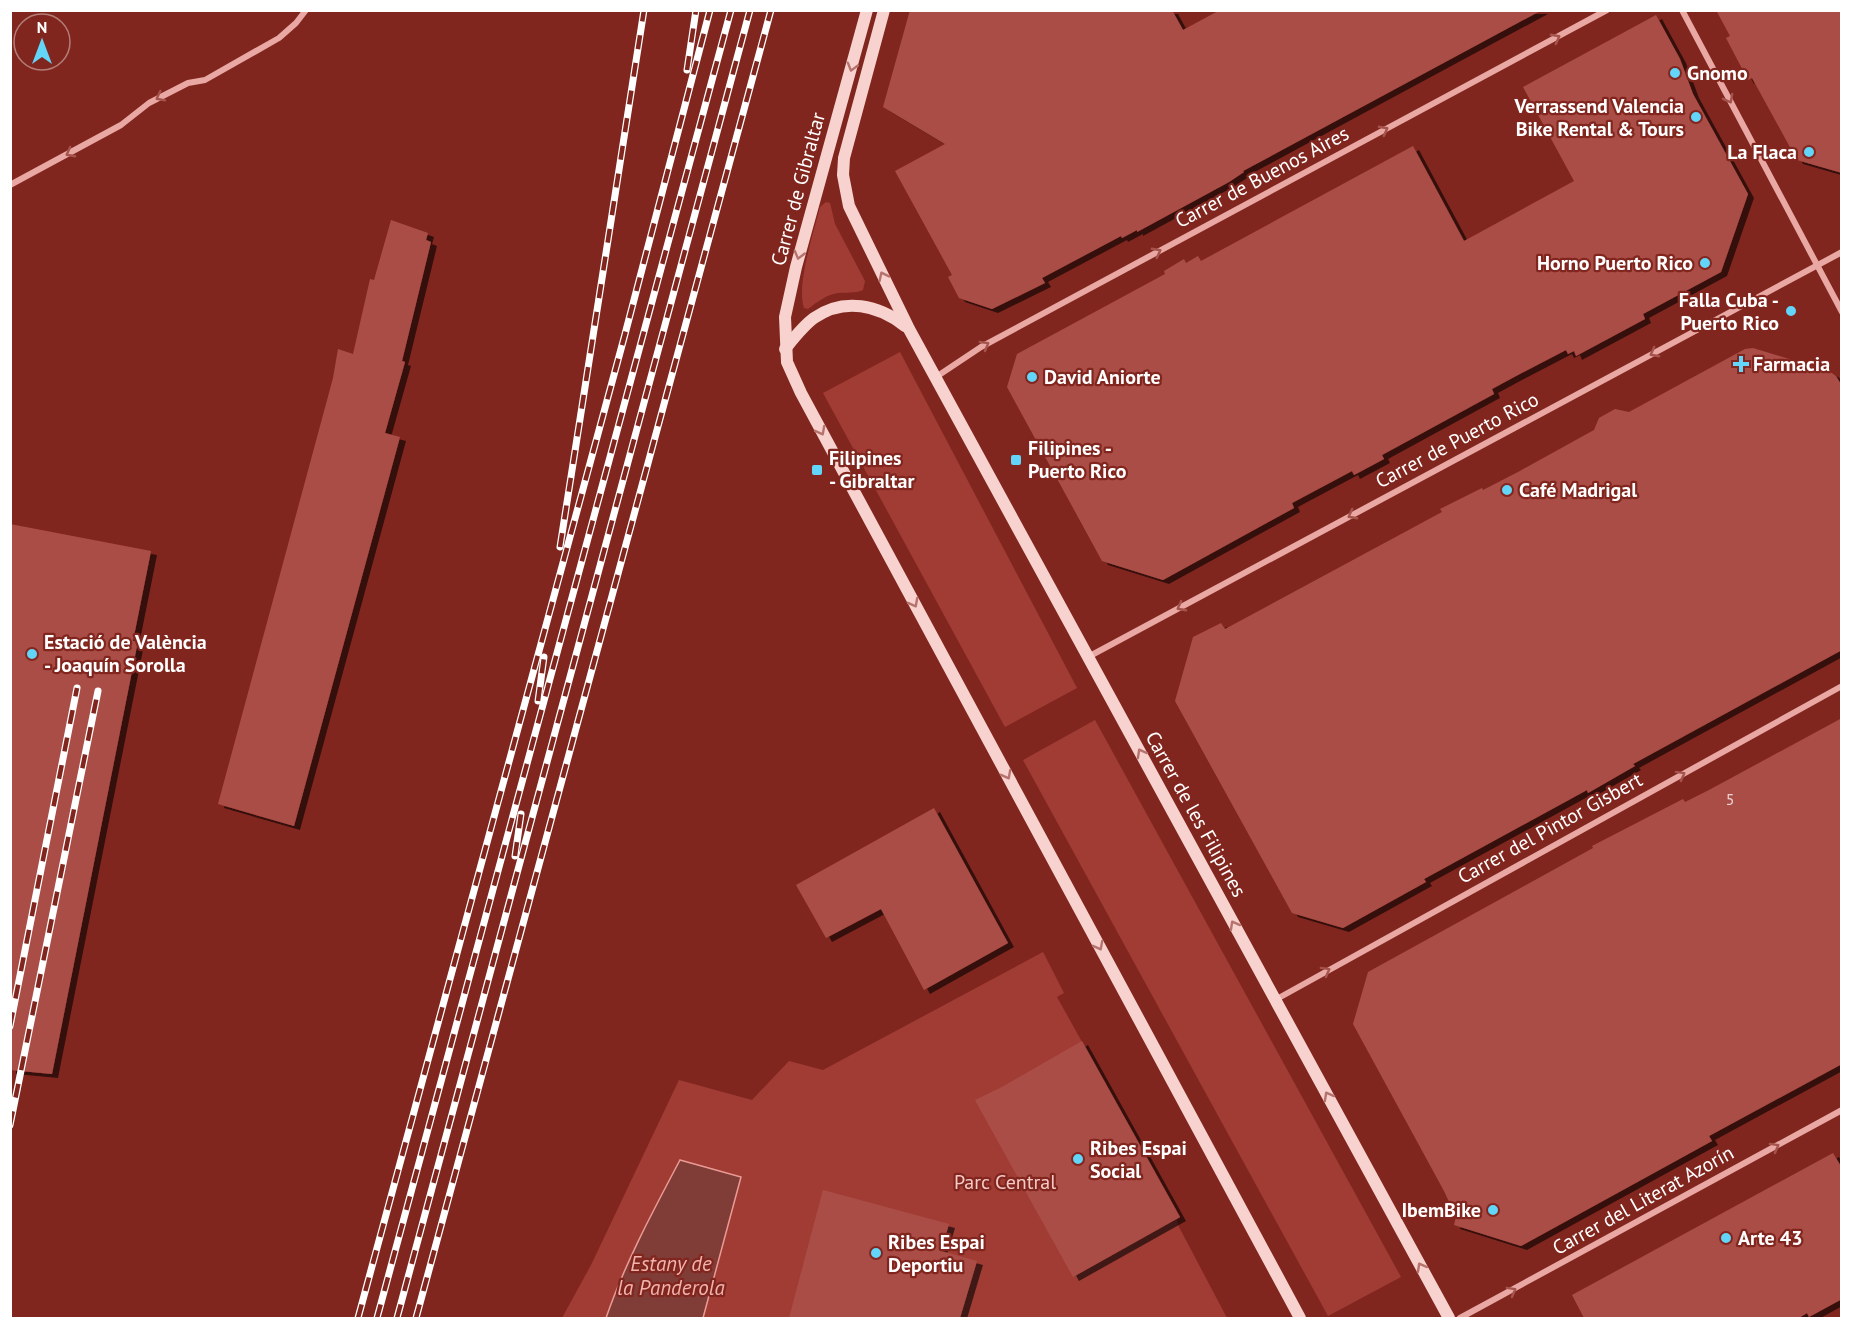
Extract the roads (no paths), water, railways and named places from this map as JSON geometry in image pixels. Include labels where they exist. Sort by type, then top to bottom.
[{"type":"main road","name":"Carrer de Gibraltar","points":[[867,10],[796,267],[785,317],[787,362],[794,380],[1300,1318]]},
{"type":"main road","name":"Carrer de Gibraltar","points":[[884,10],[849,138],[843,175],[849,206],[909,329]]},
{"type":"main road","points":[[785,349],[815,317],[833,309],[856,304],[884,312],[909,329]]},
{"type":"main road","name":"Carrer de les Filipines","points":[[909,329],[1449,1318]]},
{"type":"street","points":[[10,185],[121,125],[149,103],[188,82],[205,80],[279,38],[296,23],[306,10]]},
{"type":"street","name":"Carrer de Buenos Aires","points":[[936,377],[981,347],[1607,10]]},
{"type":"street","points":[[1682,10],[1842,312]]},
{"type":"street","name":"Carrer de Puerto Rico","points":[[1088,657],[1842,252]]},
{"type":"street","name":"Carrer del Pintor Gisbert","points":[[1275,1000],[1842,686]]},
{"type":"street","name":"Carrer del Literat Azorín","points":[[1460,1318],[1842,1110]]},
{"type":"water","name":"Estany de la Panderola","points":[[680,1160],[741,1177],[703,1318],[606,1318],[631,1257]]},
{"type":"railway","points":[[560,547],[644,10]]},
{"type":"railway","points":[[687,70],[696,10]]},
{"type":"railway","points":[[358,1318],[624,338],[710,10]]},
{"type":"railway","points":[[377,1318],[731,10]]},
{"type":"railway","points":[[397,1318],[750,10]]},
{"type":"railway","points":[[416,1318],[771,10]]},
{"type":"railway","points":[[538,701],[544,657]]},
{"type":"railway","points":[[10,1026],[77,688]]},
{"type":"railway","points":[[10,1125],[98,691]]},
{"type":"railway","points":[[515,856],[521,814]]},
{"type":"place","name":"Gnomo","points":[[1675,73]]},
{"type":"place","name":"Verrassend Valencia Bike Rental & Tours","points":[[1696,117]]},
{"type":"place","name":"La Flaca","points":[[1809,152]]},
{"type":"place","name":"Horno Puerto Rico","points":[[1705,263]]},
{"type":"place","name":"Falla Cuba - Puerto Rico","points":[[1791,311]]},
{"type":"place","name":"Farmacia","points":[[1741,364]]},
{"type":"place","name":"David Aniorte","points":[[1032,377]]},
{"type":"place","name":"Filipines - Puerto Rico","points":[[1016,460]]},
{"type":"place","name":"Filipines - Gibraltar","points":[[817,470]]},
{"type":"place","name":"Café Madrigal","points":[[1507,490]]},
{"type":"place","name":"Estació de València - Joaquín Sorolla","points":[[32,654]]},
{"type":"place","name":"Ribes Espai Social","points":[[1078,1159]]},
{"type":"place","name":"IbemBike","points":[[1493,1210]]},
{"type":"place","name":"Arte 43","points":[[1726,1238]]},
{"type":"place","name":"Ribes Espai Deportiu","points":[[876,1253]]},
{"type":"park label","name":"Parc Central","points":[[1005,1182]]}]
